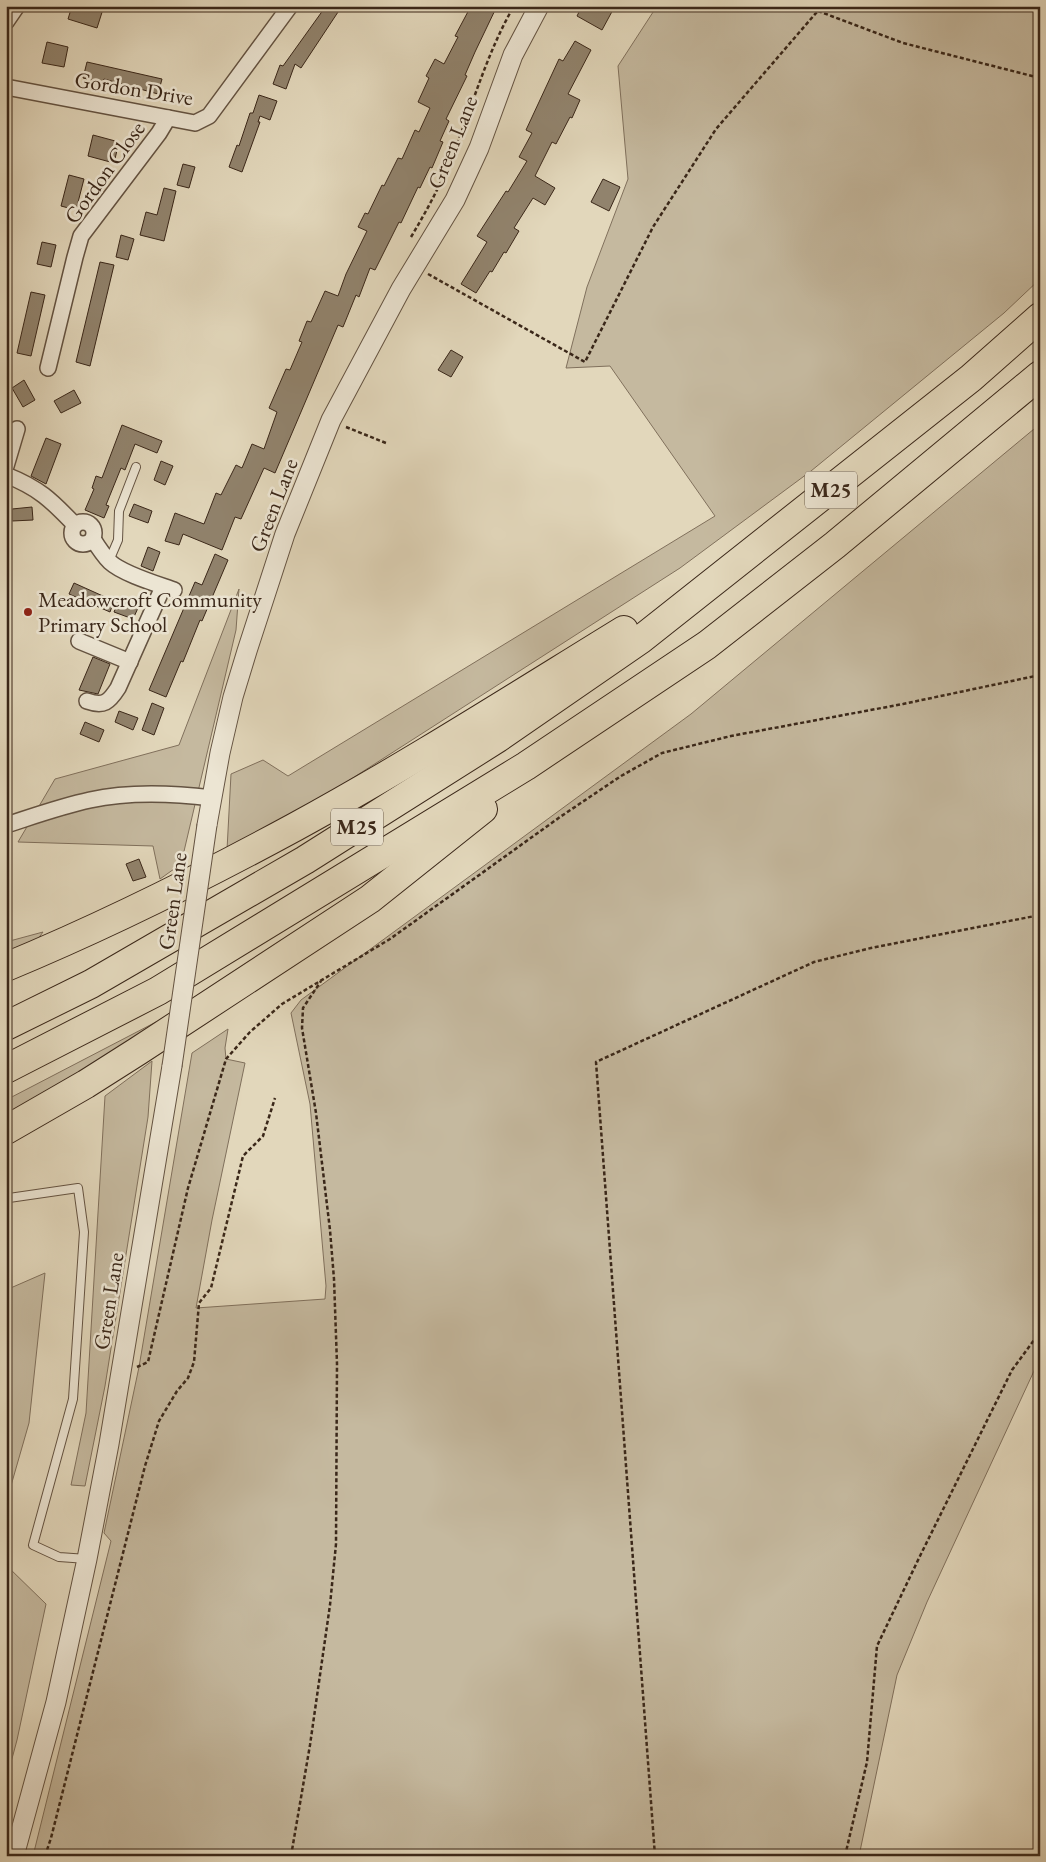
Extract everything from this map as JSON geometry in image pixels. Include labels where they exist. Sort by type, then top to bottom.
[{"type":"highway","name":"M25","points":[[6,1026],[91,984],[305,860],[498,738],[640,640],[971,378],[1040,317]]},
{"type":"highway","name":"M25","points":[[6,1069],[158,991],[526,766],[707,645],[835,545],[1040,375]]},
{"type":"highway","name":"M25","points":[[6,967],[49,949],[135,908],[296,827],[449,738],[629,627],[690,601]]},
{"type":"highway","name":"M25","points":[[6,1130],[86,1084],[138,1051],[370,899],[477,815],[526,766]]},
{"type":"street","points":[[6,22],[17,6]]},
{"type":"street","name":"Gordon Drive","points":[[6,87],[195,123],[209,116],[290,6]]},
{"type":"street","name":"Green Lane","points":[[14,1856],[56,1702],[110,1444],[172,1066],[207,825],[231,706],[247,650],[285,534],[332,413],[401,289],[455,200],[478,148],[513,55],[539,6]]},
{"type":"street","name":"Gordon Close","points":[[49,368],[81,236],[159,133],[168,118]]},
{"type":"street","points":[[6,466],[17,428]]},
{"type":"street","points":[[6,475],[39,491],[50,499],[75,525],[85,522],[90,524],[95,534],[93,539],[109,561],[122,569],[169,588],[111,700],[96,704],[87,701]]},
{"type":"street","points":[[79,641],[130,662]]},
{"type":"street","points":[[6,825],[92,799],[167,794],[212,798]]},
{"type":"lane","points":[[109,561],[118,540],[119,511],[136,466]]},
{"type":"lane","points":[[9,1198],[78,1188],[84,1232],[74,1399],[33,1545],[59,1557],[87,1559]]},
{"type":"path","name":"Green Lane","points":[[407,244],[432,201],[444,175],[493,46],[514,6]]},
{"type":"path","points":[[427,274],[585,362],[653,227],[716,129],[822,6]]},
{"type":"path","points":[[818,11],[903,43],[1040,78]]},
{"type":"path","points":[[332,413],[386,443]]},
{"type":"path","points":[[121,1370],[139,1367],[148,1362],[188,1188],[226,1059],[250,1032],[282,1004],[390,939],[560,817],[621,776],[662,753],[731,736],[903,704],[1040,675]]},
{"type":"path","points":[[655,1856],[596,1062],[814,962],[871,948],[1040,915]]},
{"type":"path","points":[[291,1856],[310,1745],[330,1605],[336,1544],[337,1364],[334,1279],[317,1123],[302,1028],[303,1008],[322,980]]},
{"type":"path","points":[[45,1856],[52,1838],[88,1687],[145,1466],[159,1421],[177,1391],[188,1378],[194,1362],[199,1303],[211,1288],[243,1156],[263,1136],[275,1098]]},
{"type":"path","points":[[845,1856],[867,1762],[878,1646],[920,1556],[1012,1370],[1040,1332]]},
{"type":"shaded area","points":[[657,6],[1040,6],[1040,279],[1004,313],[811,471],[680,568],[292,817],[227,850],[231,774],[263,760],[288,776],[715,516],[610,366],[566,368],[587,287],[628,179],[618,66]]},
{"type":"shaded area","points":[[1040,424],[1040,1358],[927,1602],[897,1675],[859,1856],[33,1856],[111,1541],[104,1533],[139,1367],[192,1053],[228,1029],[225,1048],[226,1059],[245,1063],[212,1220],[196,1308],[325,1299],[326,1286],[310,1104],[291,1013],[301,1000],[691,714]]},
{"type":"shaded area","points":[[239,589],[236,630],[181,864],[160,879],[153,846],[18,842],[55,779],[179,745]]},
{"type":"shaded area","points":[[43,932],[35,943],[6,955],[6,942]]},
{"type":"shaded area","points":[[156,1022],[149,1030],[6,1117],[6,1100]]},
{"type":"shaded area","points":[[152,1061],[148,1117],[105,1386],[85,1486],[71,1485],[86,1413],[105,1096]]},
{"type":"shaded area","points":[[45,1273],[29,1423],[6,1503],[6,1290]]},
{"type":"shaded area","points":[[6,1565],[46,1604],[17,1740],[6,1781]]},
{"type":"building","points":[[72,6],[104,6],[97,28],[68,19]]},
{"type":"building","points":[[326,6],[342,6],[301,68],[295,64],[286,89],[273,84],[280,65],[283,66]]},
{"type":"building","points":[[471,6],[497,6],[446,119],[449,121],[440,141],[443,142],[432,168],[430,167],[420,188],[418,187],[375,270],[370,268],[359,297],[356,295],[343,327],[338,325],[275,473],[264,468],[241,519],[235,517],[222,550],[183,534],[179,545],[165,541],[175,513],[204,524],[216,493],[221,495],[236,465],[242,468],[252,444],[264,449],[277,412],[269,408],[286,369],[290,370],[302,342],[299,341],[307,321],[311,322],[325,291],[338,296],[346,274],[367,231],[358,227],[365,213],[368,214],[398,158],[402,159],[415,130],[419,132],[430,108],[418,102],[429,78],[426,76],[435,59],[444,64],[458,37],[455,36]]},
{"type":"building","points":[[582,6],[615,6],[602,30],[577,16]]},
{"type":"building","points":[[575,41],[591,50],[568,94],[580,100],[572,118],[570,117],[556,144],[552,142],[535,176],[555,188],[545,205],[533,198],[514,228],[519,231],[506,253],[504,252],[476,293],[461,284],[487,242],[477,236],[527,161],[519,157],[532,133],[526,130],[559,59],[563,61]]},
{"type":"building","points":[[47,42],[68,47],[64,67],[42,63]]},
{"type":"building","points":[[87,62],[162,79],[158,94],[104,79],[103,83],[83,78]]},
{"type":"building","points":[[259,95],[277,101],[270,120],[260,116],[258,122],[260,122],[242,172],[229,167]]},
{"type":"building","points":[[93,135],[119,142],[114,163],[88,156]]},
{"type":"building","points":[[183,164],[195,167],[189,188],[177,185]]},
{"type":"building","points":[[69,175],[84,179],[76,210],[61,206]]},
{"type":"building","points":[[603,179],[620,187],[609,211],[591,202]]},
{"type":"building","points":[[164,188],[176,191],[164,241],[140,235],[146,212],[157,215]]},
{"type":"building","points":[[121,235],[134,239],[128,260],[116,257]]},
{"type":"building","points":[[42,242],[56,245],[51,267],[37,264]]},
{"type":"building","points":[[100,262],[114,265],[90,366],[76,362]]},
{"type":"building","points":[[31,292],[45,295],[31,356],[17,353]]},
{"type":"building","points":[[451,350],[463,357],[451,377],[438,370]]},
{"type":"building","points":[[24,380],[35,400],[23,407],[12,388]]},
{"type":"building","points":[[74,390],[81,403],[61,413],[54,401]]},
{"type":"building","points":[[122,425],[162,441],[157,453],[135,444],[125,470],[121,468],[106,505],[109,506],[104,518],[85,510],[94,489],[92,488],[96,476],[102,478]]},
{"type":"building","points":[[46,438],[61,444],[46,484],[31,476]]},
{"type":"building","points":[[161,461],[173,466],[165,485],[154,480]]},
{"type":"building","points":[[134,504],[152,511],[148,523],[129,516]]},
{"type":"building","points":[[32,507],[33,520],[12,521],[12,509]]},
{"type":"building","points":[[148,547],[160,552],[153,571],[141,566]]},
{"type":"building","points":[[215,554],[228,560],[183,662],[181,661],[166,697],[149,690],[195,582],[202,585]]},
{"type":"building","points":[[74,583],[114,601],[110,612],[69,594]]},
{"type":"building","points":[[119,600],[138,608],[133,619],[114,612]]},
{"type":"building","points":[[93,657],[110,664],[98,694],[79,690]]},
{"type":"building","points":[[152,703],[164,708],[154,735],[142,730]]},
{"type":"building","points":[[119,711],[138,718],[133,730],[115,722]]},
{"type":"building","points":[[85,722],[104,730],[99,742],[80,734]]},
{"type":"building","points":[[139,859],[146,877],[133,881],[126,864]]},
{"type":"place","name":"Meadowcroft Community Primary School","points":[[28,612]]}]
